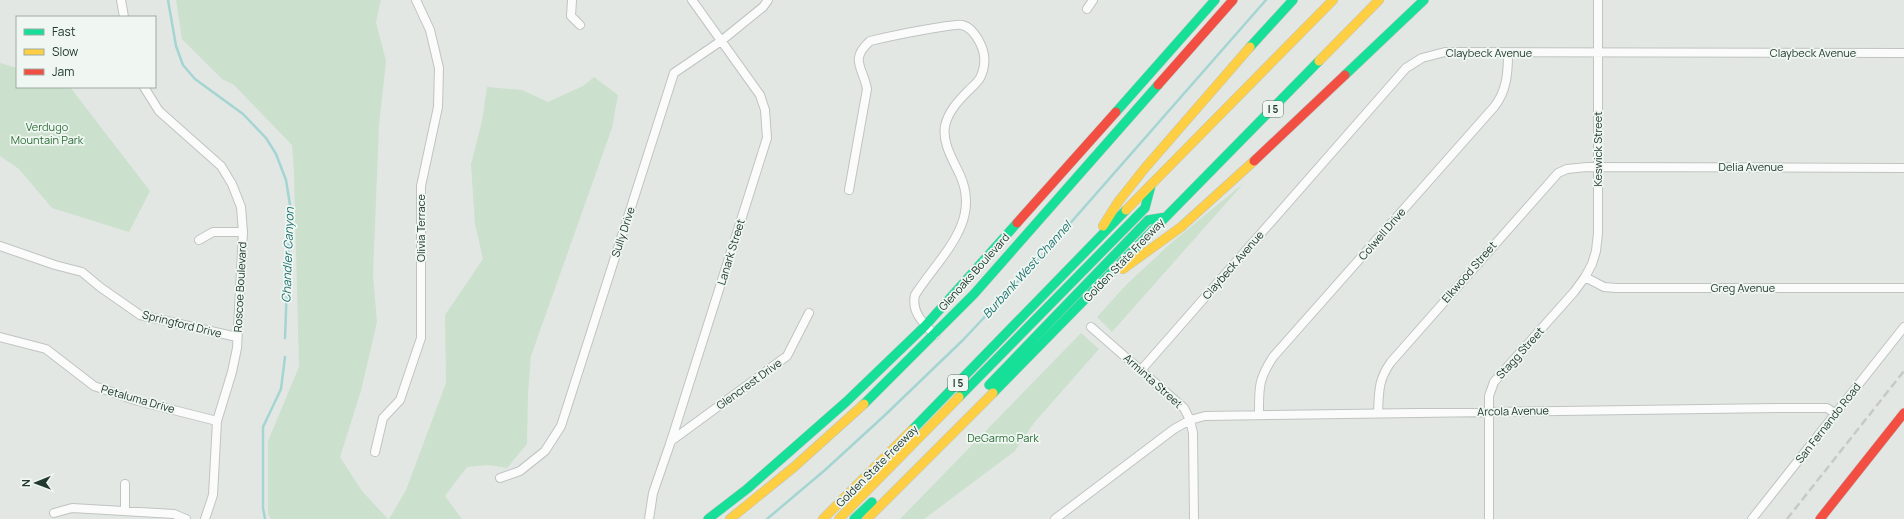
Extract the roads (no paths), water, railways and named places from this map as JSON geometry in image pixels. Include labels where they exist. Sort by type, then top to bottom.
[{"type":"main road","name":"Glenoaks Boulevard","points":[[708,519],[747,489],[846,402],[926,326],[1215,0]]},
{"type":"main road","name":"Glenoaks Boulevard","points":[[730,519],[810,454],[892,378],[935,335],[979,288],[1233,0]]},
{"type":"main road","points":[[1091,246],[1116,204],[1142,170],[1206,96],[1293,0]]},
{"type":"main road","name":"Golden State Freeway","points":[[823,519],[870,474],[1151,184],[1333,0]]},
{"type":"main road","name":"Golden State Freeway","points":[[868,519],[1106,280],[1379,0]]},
{"type":"main road","points":[[1106,280],[1154,250],[1238,177],[1424,0]]},
{"type":"main road","points":[[1127,100],[1137,109]]},
{"type":"main road","points":[[839,519],[1145,208],[1151,184]]},
{"type":"main road","points":[[854,519],[970,404],[1148,220],[1166,217]]},
{"type":"main road","points":[[1820,519],[1904,413]]},
{"type":"street","points":[[121,0],[124,16]]},
{"type":"street","name":"Olivia Terrace","points":[[375,452],[383,418],[400,400],[421,338],[421,186],[438,107],[439,68],[430,30],[416,0]]},
{"type":"street","points":[[572,0],[571,16],[580,25]]},
{"type":"street","name":"Lanark Street","points":[[649,519],[653,493],[671,441],[766,138],[766,117],[760,96],[692,0]]},
{"type":"street","name":"Sully Drive","points":[[500,478],[520,471],[538,456],[561,426],[674,73],[721,40],[763,7],[768,0]]},
{"type":"street","points":[[1087,9],[1093,0]]},
{"type":"street","name":"Keswick Street","points":[[1574,292],[1592,264],[1597,245],[1599,209],[1598,0]]},
{"type":"street","points":[[850,190],[867,88],[859,66],[858,55],[862,48],[870,41],[900,33],[962,24],[975,32],[983,49],[985,66],[979,80],[961,98],[950,113],[945,126],[945,141],[964,183],[967,207],[959,231],[916,295],[914,307],[920,319],[935,335]]},
{"type":"street","name":"Claybeck Avenue","points":[[1142,369],[1406,68],[1422,58],[1445,52],[1904,53]]},
{"type":"street","name":"Colwell Drive","points":[[1258,415],[1260,382],[1263,372],[1274,357],[1494,107],[1500,99],[1505,87],[1508,53]]},
{"type":"street","name":"Roscoe Boulevard","points":[[145,88],[159,111],[221,166],[232,184],[241,207],[243,232],[237,337],[232,372],[217,421],[213,495],[205,519]]},
{"type":"street","name":"Delia Avenue","points":[[1598,167],[1904,168]]},
{"type":"street","name":"Elkwood Street","points":[[1378,413],[1378,389],[1382,374],[1549,182],[1558,173],[1567,169],[1598,167]]},
{"type":"street","points":[[199,240],[213,232],[243,232]]},
{"type":"street","name":"Springford Drive","points":[[0,246],[55,265],[82,272],[100,287],[140,315],[237,337]]},
{"type":"street","name":"Greg Avenue","points":[[1585,277],[1604,286],[1616,288],[1904,288]]},
{"type":"street","name":"Stagg Street","points":[[1489,519],[1489,396],[1494,382],[1574,292]]},
{"type":"street","name":"Glencrest Drive","points":[[671,441],[787,356],[809,313]]},
{"type":"street","name":"Arminta Street","points":[[1091,327],[1142,369],[1184,408],[1190,420],[1193,433],[1194,519]]},
{"type":"street","name":"San Fernando Road","points":[[1752,519],[1904,327]]},
{"type":"street","name":"Petaluma Drive","points":[[0,337],[46,348],[94,386],[138,401],[217,421]]},
{"type":"street","name":"Arcola Avenue","points":[[1055,519],[1174,429],[1190,420],[1205,416],[1489,411],[1828,408],[1836,414]]},
{"type":"street","points":[[125,511],[126,484]]},
{"type":"street","points":[[54,513],[72,508],[174,514],[186,519]]},
{"type":"waterway","name":"Chandler Canyon","points":[[168,0],[176,46],[183,65],[195,79],[243,114],[266,138],[276,154],[286,180],[290,205],[285,338]]},
{"type":"waterway","name":"Burbank West Channel","points":[[767,519],[825,470],[963,340],[1038,260],[1266,0]]},
{"type":"waterway","name":"Chandler Canyon","points":[[265,519],[263,508],[263,427],[281,389],[285,357]]},
{"type":"railway","points":[[1787,519],[1904,371]]},
{"type":"park label","name":"Verdugo Mountain Park","points":[[47,133]]},
{"type":"park label","name":"DeGarmo Park","points":[[1003,438]]}]
